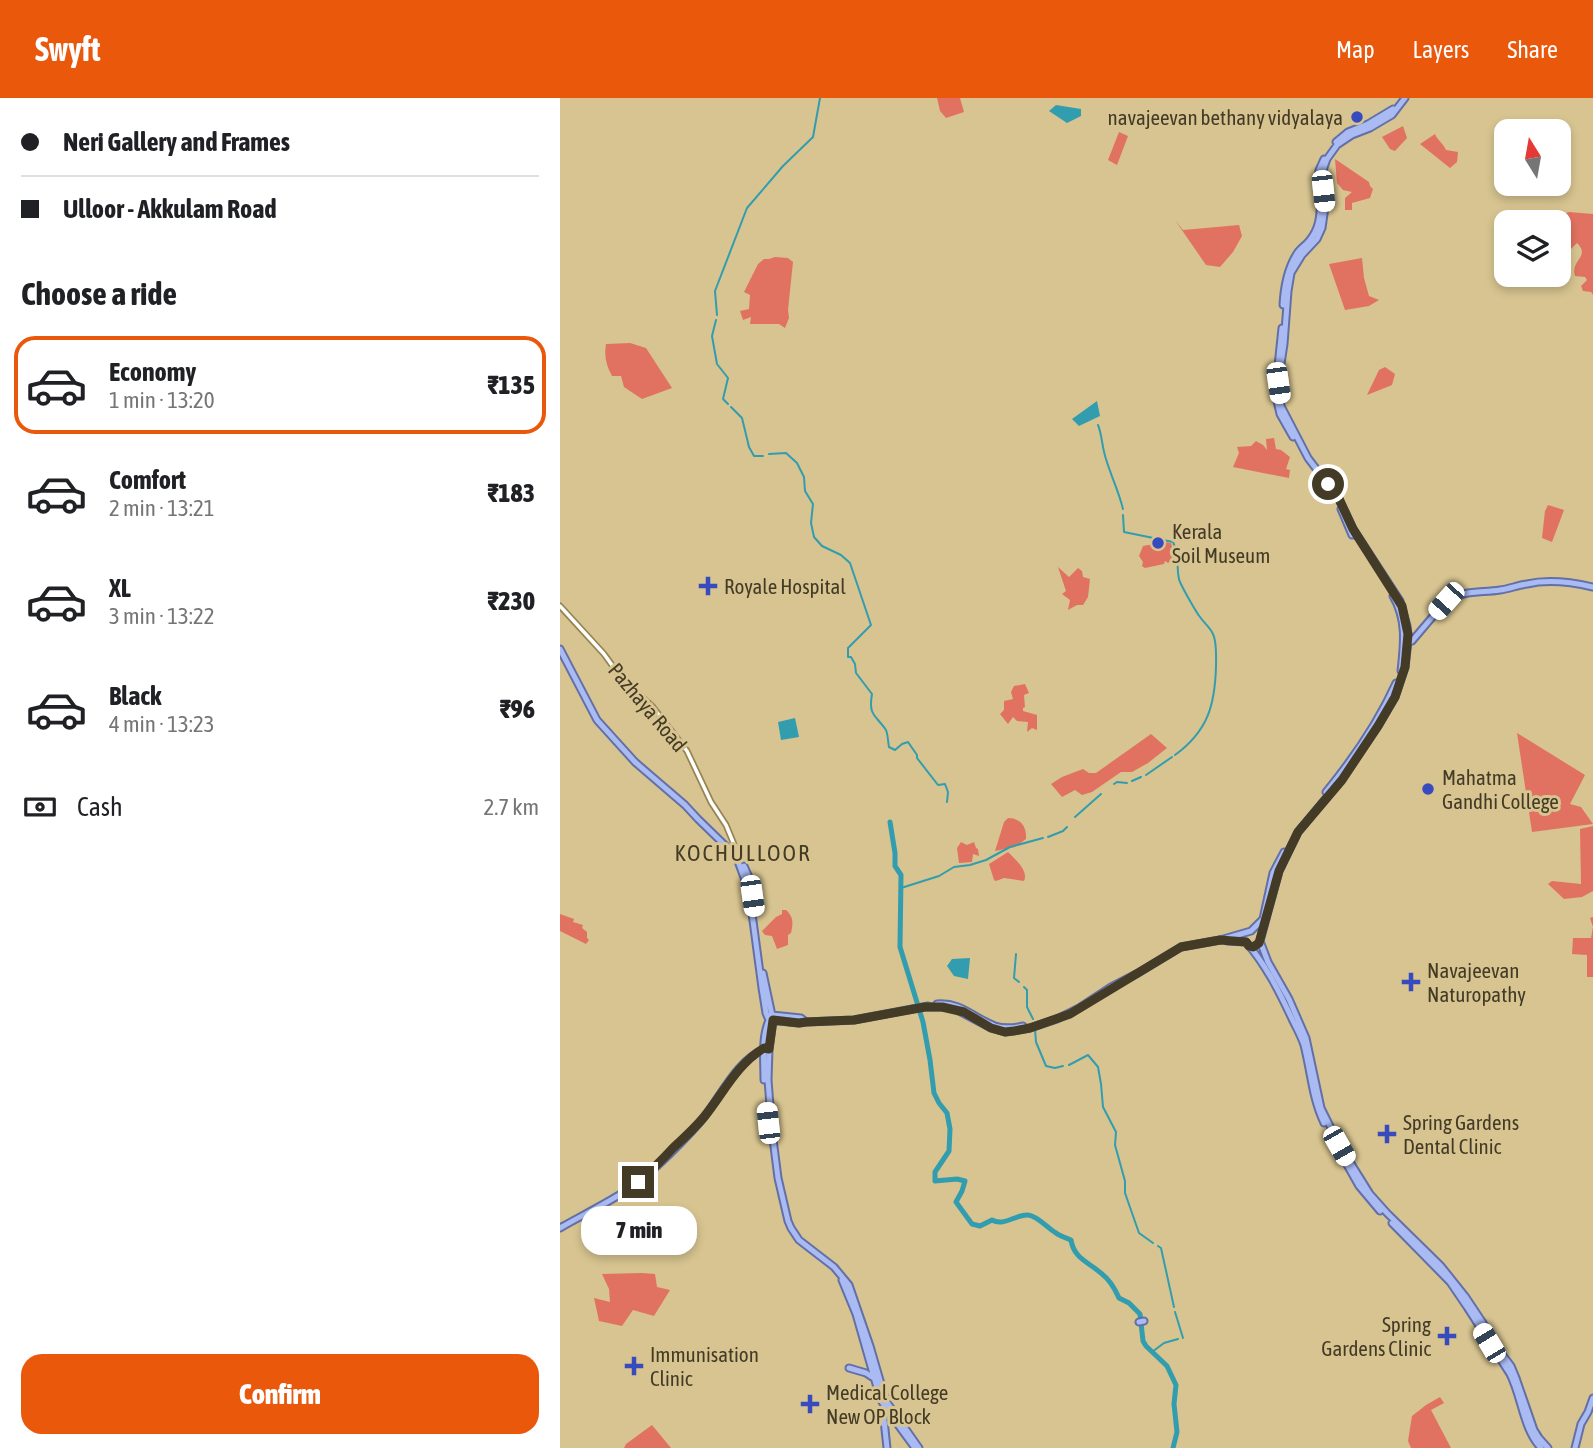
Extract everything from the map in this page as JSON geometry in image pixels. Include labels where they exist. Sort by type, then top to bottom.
[{"type":"main road","points":[[1220,940],[1256,946],[1261,940],[1279,871],[1298,832],[1342,780],[1378,726],[1395,697],[1402,671],[1407,626],[1400,601],[1351,530],[1339,499],[1308,458],[1281,406],[1278,383],[1284,344],[1287,291],[1291,273],[1302,255],[1317,239],[1322,228],[1325,207],[1321,176],[1327,159],[1338,145],[1392,115],[1404,98]]},
{"type":"main road","points":[[1406,642],[1412,641],[1453,596],[1497,591],[1537,582],[1555,581],[1593,587]]},
{"type":"main road","points":[[560,649],[597,720],[635,762],[737,855],[748,875],[771,1018],[764,1081],[773,1168],[785,1223],[794,1238],[843,1281],[856,1314],[874,1379],[885,1404],[917,1448]]},
{"type":"main road","points":[[1402,671],[1385,708],[1344,770],[1299,825],[1270,883],[1263,919],[1245,938],[1247,944],[1265,962],[1289,999],[1306,1038],[1318,1111],[1340,1154],[1366,1196],[1443,1274],[1462,1299],[1514,1383],[1531,1433],[1540,1447]]},
{"type":"main road","points":[[771,1018],[801,1018],[806,1022],[854,1020],[946,1003],[968,1010],[995,1026],[1004,1028],[1040,1024],[1070,1014],[1181,947],[1257,932],[1265,962]]},
{"type":"main road","points":[[754,1055],[766,1035],[771,1018]]},
{"type":"main road","points":[[766,1035],[768,1088],[778,1178],[788,1222],[799,1240],[834,1267],[849,1285],[885,1404],[887,1448]]},
{"type":"main road","points":[[560,1228],[623,1193],[654,1169],[695,1128],[742,1066],[766,1049]]},
{"type":"main road","points":[[1316,1099],[1339,1146],[1370,1194],[1451,1277],[1477,1314],[1492,1341],[1511,1366],[1534,1430],[1548,1448]]},
{"type":"main road","points":[[868,1358],[867,1362],[849,1368],[866,1373],[874,1379]]},
{"type":"main road","points":[[1573,1448],[1593,1398]]},
{"type":"street","name":"Pazhaya Road","points":[[560,606],[604,654],[622,679],[652,706],[687,751],[703,787],[726,825],[737,855]]},
{"type":"shaded area","points":[[937,98],[960,98],[964,112],[946,118],[940,111]]},
{"type":"shaded area","points":[[1403,126],[1407,138],[1395,151],[1390,149],[1382,137]]},
{"type":"shaded area","points":[[1119,132],[1128,136],[1117,165],[1108,160]]},
{"type":"shaded area","points":[[1435,134],[1446,150],[1458,152],[1457,162],[1450,168],[1420,144]]},
{"type":"shaded area","points":[[1335,159],[1369,182],[1373,189],[1370,198],[1352,203],[1352,210],[1345,210],[1345,198],[1352,192],[1343,190],[1337,183]]},
{"type":"shaded area","points":[[1571,212],[1593,214],[1593,295],[1583,291],[1581,286],[1587,280],[1585,277],[1575,276],[1575,266],[1582,252],[1577,243],[1571,249]]},
{"type":"shaded area","points":[[1175,220],[1183,230],[1239,225],[1242,236],[1220,267],[1206,265]]},
{"type":"shaded area","points":[[788,258],[793,262],[789,318],[785,328],[779,324],[750,324],[751,317],[743,320],[740,311],[749,309],[750,295],[744,292],[758,264],[764,259]]},
{"type":"shaded area","points":[[1362,258],[1369,296],[1379,300],[1369,306],[1345,310],[1329,264]]},
{"type":"shaded area","points":[[630,343],[646,348],[672,388],[642,399],[624,387],[621,376],[612,376],[606,360],[606,344]]},
{"type":"shaded area","points":[[1385,367],[1395,374],[1392,385],[1367,395],[1379,370]]},
{"type":"shaded area","points":[[1274,438],[1276,449],[1290,457],[1286,469],[1290,470],[1289,478],[1233,467],[1239,453],[1237,447],[1251,446],[1256,441],[1267,450],[1266,439]]},
{"type":"shaded area","points":[[1548,505],[1564,510],[1552,542],[1542,538]]},
{"type":"shaded area","points":[[1171,543],[1175,557],[1168,563],[1165,561],[1164,564],[1145,568],[1142,566],[1143,562],[1139,556],[1143,546]]},
{"type":"shaded area","points":[[1058,567],[1069,577],[1078,568],[1083,577],[1090,579],[1088,597],[1083,605],[1068,610],[1070,600],[1062,594],[1066,591]]},
{"type":"shaded area","points":[[1025,684],[1029,693],[1024,695],[1023,711],[1037,715],[1037,730],[1032,728],[1027,732],[1028,722],[1017,721],[1013,717],[1008,724],[1000,714],[1004,710],[1004,701],[1013,699],[1011,692],[1014,686]]},
{"type":"shaded area","points":[[1517,733],[1585,775],[1570,804],[1581,807],[1593,824],[1532,832]]},
{"type":"shaded area","points":[[1151,734],[1167,748],[1148,763],[1132,772],[1121,772],[1092,792],[1082,795],[1075,790],[1062,797],[1051,784],[1083,769],[1096,773]]},
{"type":"shaded area","points":[[1008,818],[1016,819],[1022,824],[1026,839],[1015,847],[995,851],[1004,822]]},
{"type":"shaded area","points":[[1593,826],[1593,891],[1582,897],[1564,899],[1548,884],[1552,881],[1581,884],[1580,829]]},
{"type":"shaded area","points":[[961,842],[967,845],[974,842],[978,849],[979,856],[973,854],[972,862],[959,863],[957,848]]},
{"type":"shaded area","points":[[1008,852],[1023,869],[1024,881],[1004,878],[994,880],[989,864]]},
{"type":"shaded area","points":[[782,910],[786,910],[790,915],[792,927],[788,935],[788,945],[777,949],[772,936],[765,935],[762,931],[782,914]]},
{"type":"shaded area","points":[[560,914],[583,925],[589,940],[586,944],[560,931]]},
{"type":"shaded area","points":[[1593,927],[1593,977],[1587,977],[1587,955],[1572,954],[1573,938],[1591,938]]},
{"type":"shaded area","points":[[602,1274],[655,1274],[657,1287],[670,1290],[654,1316],[633,1310],[622,1326],[599,1321],[594,1298],[610,1302],[609,1289]]},
{"type":"shaded area","points":[[1440,1397],[1444,1403],[1431,1410],[1451,1448],[1411,1448],[1408,1441],[1412,1416]]},
{"type":"shaded area","points":[[652,1425],[671,1448],[624,1448],[626,1444]]},
{"type":"water","points":[[1056,105],[1081,109],[1081,116],[1067,123],[1049,111]]},
{"type":"water","points":[[1097,401],[1100,416],[1079,426],[1072,419]]},
{"type":"water","points":[[795,718],[799,737],[781,740],[778,722]]},
{"type":"water","points":[[970,958],[968,979],[954,976],[947,966],[952,959]]},
{"type":"waterway","points":[[717,315],[715,291],[747,208],[783,166],[813,137],[820,98]]},
{"type":"waterway","points":[[716,320],[712,336],[717,364],[728,378],[723,399],[728,404]]},
{"type":"waterway","points":[[731,407],[742,418],[754,456],[763,456]]},
{"type":"waterway","points":[[1098,425],[1123,509]]},
{"type":"waterway","points":[[769,454],[786,453],[797,463],[804,477],[805,491],[813,504],[811,523],[814,537],[822,546],[841,555],[850,563],[871,625],[848,648],[848,657],[851,657],[856,673],[872,694],[872,711],[886,730],[889,747],[895,750],[908,742],[938,785],[945,784],[947,802]]},
{"type":"waterway","points":[[1123,515],[1124,532],[1173,542],[1180,582],[1215,641],[1214,693],[1208,716],[1195,736],[1175,755]]},
{"type":"waterway","points":[[1146,775],[1172,757]]},
{"type":"waterway","points":[[1132,781],[1141,777]]},
{"type":"waterway","points":[[1114,784],[1127,783]]},
{"type":"waterway","points":[[1075,817],[1101,794]]},
{"type":"waterway","points":[[890,822],[895,866],[901,875],[900,947],[923,1022],[934,1093],[947,1113],[950,1129],[949,1151],[935,1172],[935,1181],[965,1181],[956,1202],[972,1224],[980,1226],[992,1220],[1001,1222],[1028,1215],[1071,1240],[1075,1252],[1105,1276],[1119,1298],[1140,1314],[1143,1341],[1167,1366],[1176,1385],[1174,1404],[1177,1432],[1173,1448]]},
{"type":"waterway","points":[[1048,837],[1067,827]]},
{"type":"waterway","points":[[901,888],[939,876],[954,867],[986,860],[1010,847],[1043,838]]},
{"type":"waterway","points":[[1016,954],[1014,978],[1019,982]]},
{"type":"waterway","points":[[1024,987],[1027,990],[1027,1007],[1033,1019]]},
{"type":"waterway","points":[[1035,1029],[1036,1042],[1046,1066],[1063,1066]]},
{"type":"waterway","points":[[1069,1065],[1088,1055],[1098,1067],[1103,1107],[1116,1132],[1115,1145],[1125,1181],[1125,1193],[1139,1233],[1153,1243]]},
{"type":"waterway","points":[[1158,1246],[1161,1248],[1174,1307]]},
{"type":"waterway","points":[[1175,1312],[1183,1338]]},
{"type":"waterway","points":[[1152,1352],[1164,1343],[1178,1339]]},
{"type":"place","name":"navajeevan bethany vidyalaya","points":[[1357,117]]},
{"type":"place","name":"Kerala Soil Museum","points":[[1158,543]]},
{"type":"place","name":"Royale Hospital","points":[[708,586]]},
{"type":"place","name":"Mahatma Gandhi College","points":[[1428,789]]},
{"type":"place","name":"Navajeevan Naturopathy","points":[[1411,982]]},
{"type":"place","name":"Spring Gardens Dental Clinic","points":[[1387,1134]]},
{"type":"place","name":"Spring Gardens Clinic","points":[[1447,1336]]},
{"type":"place","name":"Immunisation Clinic","points":[[634,1366]]},
{"type":"place","name":"Medical College New OP Block","points":[[810,1404]]},
{"type":"district","name":"KOCHULLOOR","points":[[743,853]]},
{"type":"route","points":[[638,1182],[695,1128],[745,1062],[764,1048],[769,1049],[773,1020],[799,1023],[854,1020],[925,1007],[942,1007],[964,1012],[991,1028],[1005,1032],[1014,1031],[1070,1014],[1181,947],[1220,940],[1246,942],[1253,947],[1259,943],[1279,871],[1298,832],[1342,780],[1378,726],[1395,697],[1405,667],[1408,634],[1402,606],[1328,484]]}]
